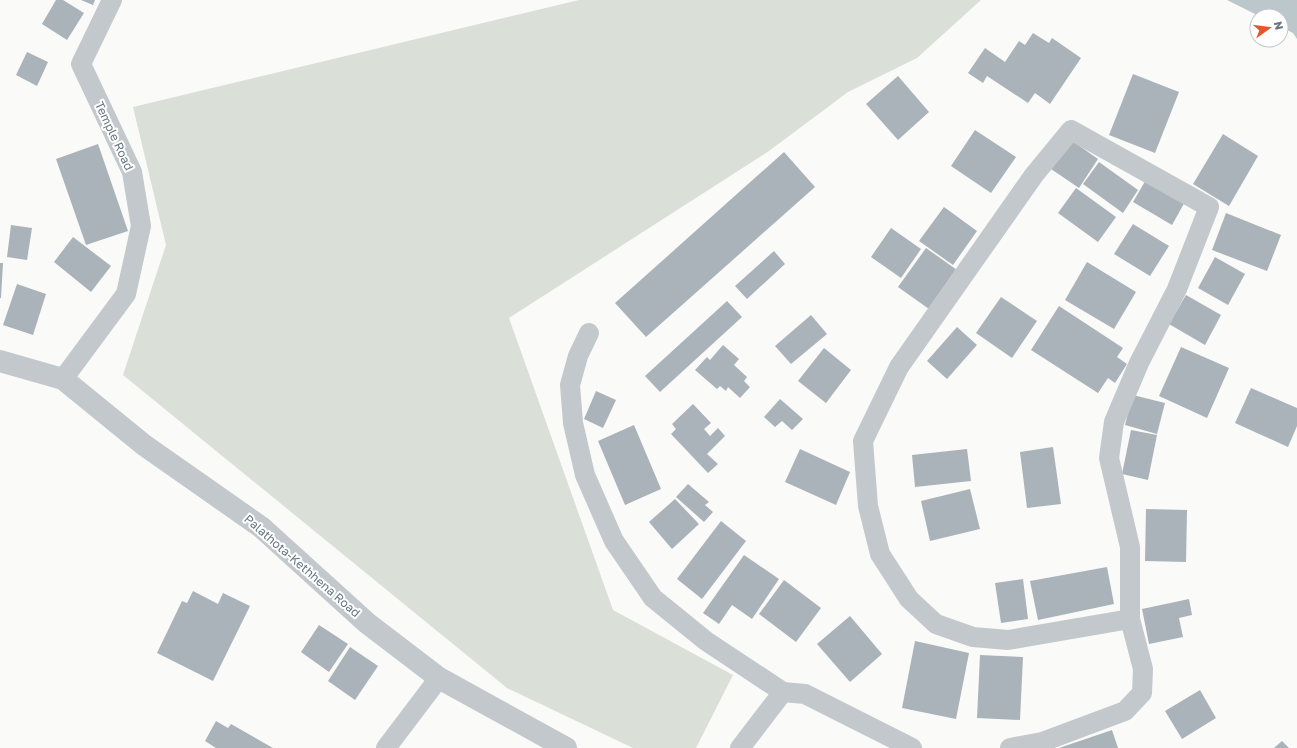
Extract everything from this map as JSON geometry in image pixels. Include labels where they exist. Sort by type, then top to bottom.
[{"type":"street","name":"Temple Road","points":[[63,379],[126,294],[141,226],[132,172],[81,64],[112,0]]},
{"type":"street","points":[[1010,748],[1042,742],[1125,711],[1142,694],[1143,669],[1130,619],[1130,547],[1109,458],[1114,422],[1139,363],[1177,289],[1208,207],[1071,130],[1034,175],[900,367],[863,441],[868,506],[880,554],[909,599],[936,624],[973,637],[1008,640],[1130,619]]},
{"type":"street","points":[[589,333],[578,356],[570,385],[574,423],[585,475],[614,541],[653,598],[706,641],[783,692],[805,694],[912,748]]},
{"type":"street","name":"Palathota-Kethhena Road","points":[[0,361],[63,379],[144,445],[261,527],[367,623],[439,678],[566,748]]},
{"type":"street","points":[[386,748],[439,678]]},
{"type":"street","points":[[740,748],[783,692]]},
{"type":"shaded area","points":[[579,0],[981,0],[917,58],[848,92],[769,151],[509,318],[613,610],[733,675],[696,748],[633,748],[507,688],[123,375],[166,245],[133,107]]},
{"type":"shaded area","points":[[1227,0],[1297,0],[1297,39],[1293,33],[1289,31],[1289,8],[1249,8],[1249,11]]},
{"type":"building","points":[[56,0],[63,0],[84,13],[67,40],[42,24]]},
{"type":"building","points":[[81,0],[95,0],[93,5]]},
{"type":"building","points":[[1033,33],[1049,43],[1052,38],[1081,58],[1050,104],[1035,93],[1028,103],[987,76],[983,83],[968,73],[985,48],[1005,62],[1019,41],[1025,45]]},
{"type":"building","points":[[27,52],[48,62],[37,86],[16,75]]},
{"type":"building","points":[[1133,74],[1179,92],[1155,153],[1109,135]]},
{"type":"building","points":[[898,76],[929,112],[898,140],[866,104]]},
{"type":"building","points":[[975,130],[1016,157],[991,193],[951,166]]},
{"type":"building","points":[[1223,134],[1258,156],[1229,206],[1193,184]]},
{"type":"building","points":[[1071,140],[1098,159],[1079,188],[1051,169]]},
{"type":"building","points":[[98,144],[128,231],[86,245],[56,159]]},
{"type":"building","points":[[784,152],[815,187],[646,337],[615,303]]},
{"type":"building","points":[[1099,162],[1138,190],[1123,213],[1083,184]]},
{"type":"building","points":[[1147,178],[1186,200],[1172,225],[1133,202]]},
{"type":"building","points":[[1076,188],[1116,217],[1098,242],[1058,213]]},
{"type":"building","points":[[944,207],[977,231],[953,265],[919,241]]},
{"type":"building","points":[[1226,213],[1281,235],[1267,271],[1212,250]]},
{"type":"building","points":[[1133,224],[1169,246],[1150,276],[1114,254]]},
{"type":"building","points":[[11,225],[32,228],[27,260],[7,257]]},
{"type":"building","points":[[891,228],[921,249],[901,278],[871,257]]},
{"type":"building","points":[[73,237],[111,266],[91,292],[54,262]]},
{"type":"building","points":[[926,248],[957,270],[929,309],[898,287]]},
{"type":"building","points":[[774,251],[785,264],[747,299],[735,286]]},
{"type":"building","points":[[1215,257],[1245,274],[1228,305],[1198,288]]},
{"type":"building","points":[[1087,262],[1136,292],[1114,329],[1065,300]]},
{"type":"building","points":[[0,263],[3,263],[1,298],[0,298]]},
{"type":"building","points":[[17,284],[46,294],[33,335],[3,325]]},
{"type":"building","points":[[1186,295],[1221,315],[1205,345],[1169,324]]},
{"type":"building","points":[[1001,297],[1037,321],[1012,358],[976,333]]},
{"type":"building","points":[[727,301],[742,317],[660,392],[645,376]]},
{"type":"building","points":[[1059,306],[1123,348],[1117,357],[1127,364],[1115,383],[1108,378],[1098,393],[1031,350]]},
{"type":"building","points":[[811,315],[827,334],[791,364],[775,346]]},
{"type":"building","points":[[957,327],[977,345],[947,379],[927,361]]},
{"type":"building","points":[[723,345],[739,359],[734,365],[747,377],[744,381],[750,387],[740,398],[728,387],[726,391],[720,386],[717,389],[695,370],[707,357],[710,360]]},
{"type":"building","points":[[1181,347],[1229,368],[1207,418],[1159,396]]},
{"type":"building","points":[[824,348],[851,370],[826,403],[798,381]]},
{"type":"building","points":[[1251,388],[1297,408],[1297,426],[1288,447],[1235,423]]},
{"type":"building","points":[[596,391],[616,400],[603,428],[584,419]]},
{"type":"building","points":[[1133,395],[1165,403],[1157,434],[1125,425]]},
{"type":"building","points":[[780,399],[803,419],[792,430],[782,421],[775,427],[764,417]]},
{"type":"building","points":[[693,404],[711,423],[704,429],[710,436],[718,428],[725,436],[707,454],[718,464],[708,473],[671,434],[676,429],[672,424]]},
{"type":"building","points":[[634,425],[661,489],[625,505],[598,441]]},
{"type":"building","points":[[1131,430],[1157,435],[1148,480],[1122,474]]},
{"type":"building","points":[[1053,447],[1061,504],[1027,508],[1020,452]]},
{"type":"building","points":[[800,449],[850,472],[836,505],[785,482]]},
{"type":"building","points":[[967,449],[971,481],[915,487],[912,455]]},
{"type":"building","points":[[688,484],[709,502],[705,505],[713,512],[704,522],[676,497]]},
{"type":"building","points":[[970,489],[980,529],[930,541],[921,501]]},
{"type":"building","points":[[675,499],[699,524],[672,549],[649,522]]},
{"type":"building","points":[[1146,509],[1187,510],[1186,562],[1145,561]]},
{"type":"building","points":[[721,521],[746,541],[702,599],[677,579]]},
{"type":"building","points":[[744,555],[779,579],[752,619],[732,605],[719,624],[703,613]]},
{"type":"building","points":[[1107,567],[1114,604],[1038,620],[1030,581]]},
{"type":"building","points":[[1023,579],[1028,619],[1001,623],[995,583]]},
{"type":"building","points":[[784,580],[821,608],[796,642],[759,614]]},
{"type":"building","points":[[193,591],[218,604],[223,593],[250,606],[213,681],[157,653],[182,601],[187,603]]},
{"type":"building","points":[[1189,599],[1192,615],[1179,618],[1183,637],[1149,644],[1142,609]]},
{"type":"building","points":[[850,616],[882,654],[850,682],[817,644]]},
{"type":"building","points":[[319,625],[348,644],[329,672],[301,652]]},
{"type":"building","points":[[915,641],[969,653],[956,719],[902,708]]},
{"type":"building","points":[[350,647],[378,666],[355,700],[328,681]]},
{"type":"building","points":[[980,655],[1023,657],[1020,720],[977,718]]},
{"type":"building","points":[[1200,690],[1216,718],[1182,739],[1165,711]]},
{"type":"building","points":[[216,721],[228,728],[231,724],[273,748],[216,748],[205,741]]},
{"type":"building","points":[[1112,730],[1118,748],[1059,748]]},
{"type":"building","points":[[1282,741],[1289,748],[1274,748]]}]
